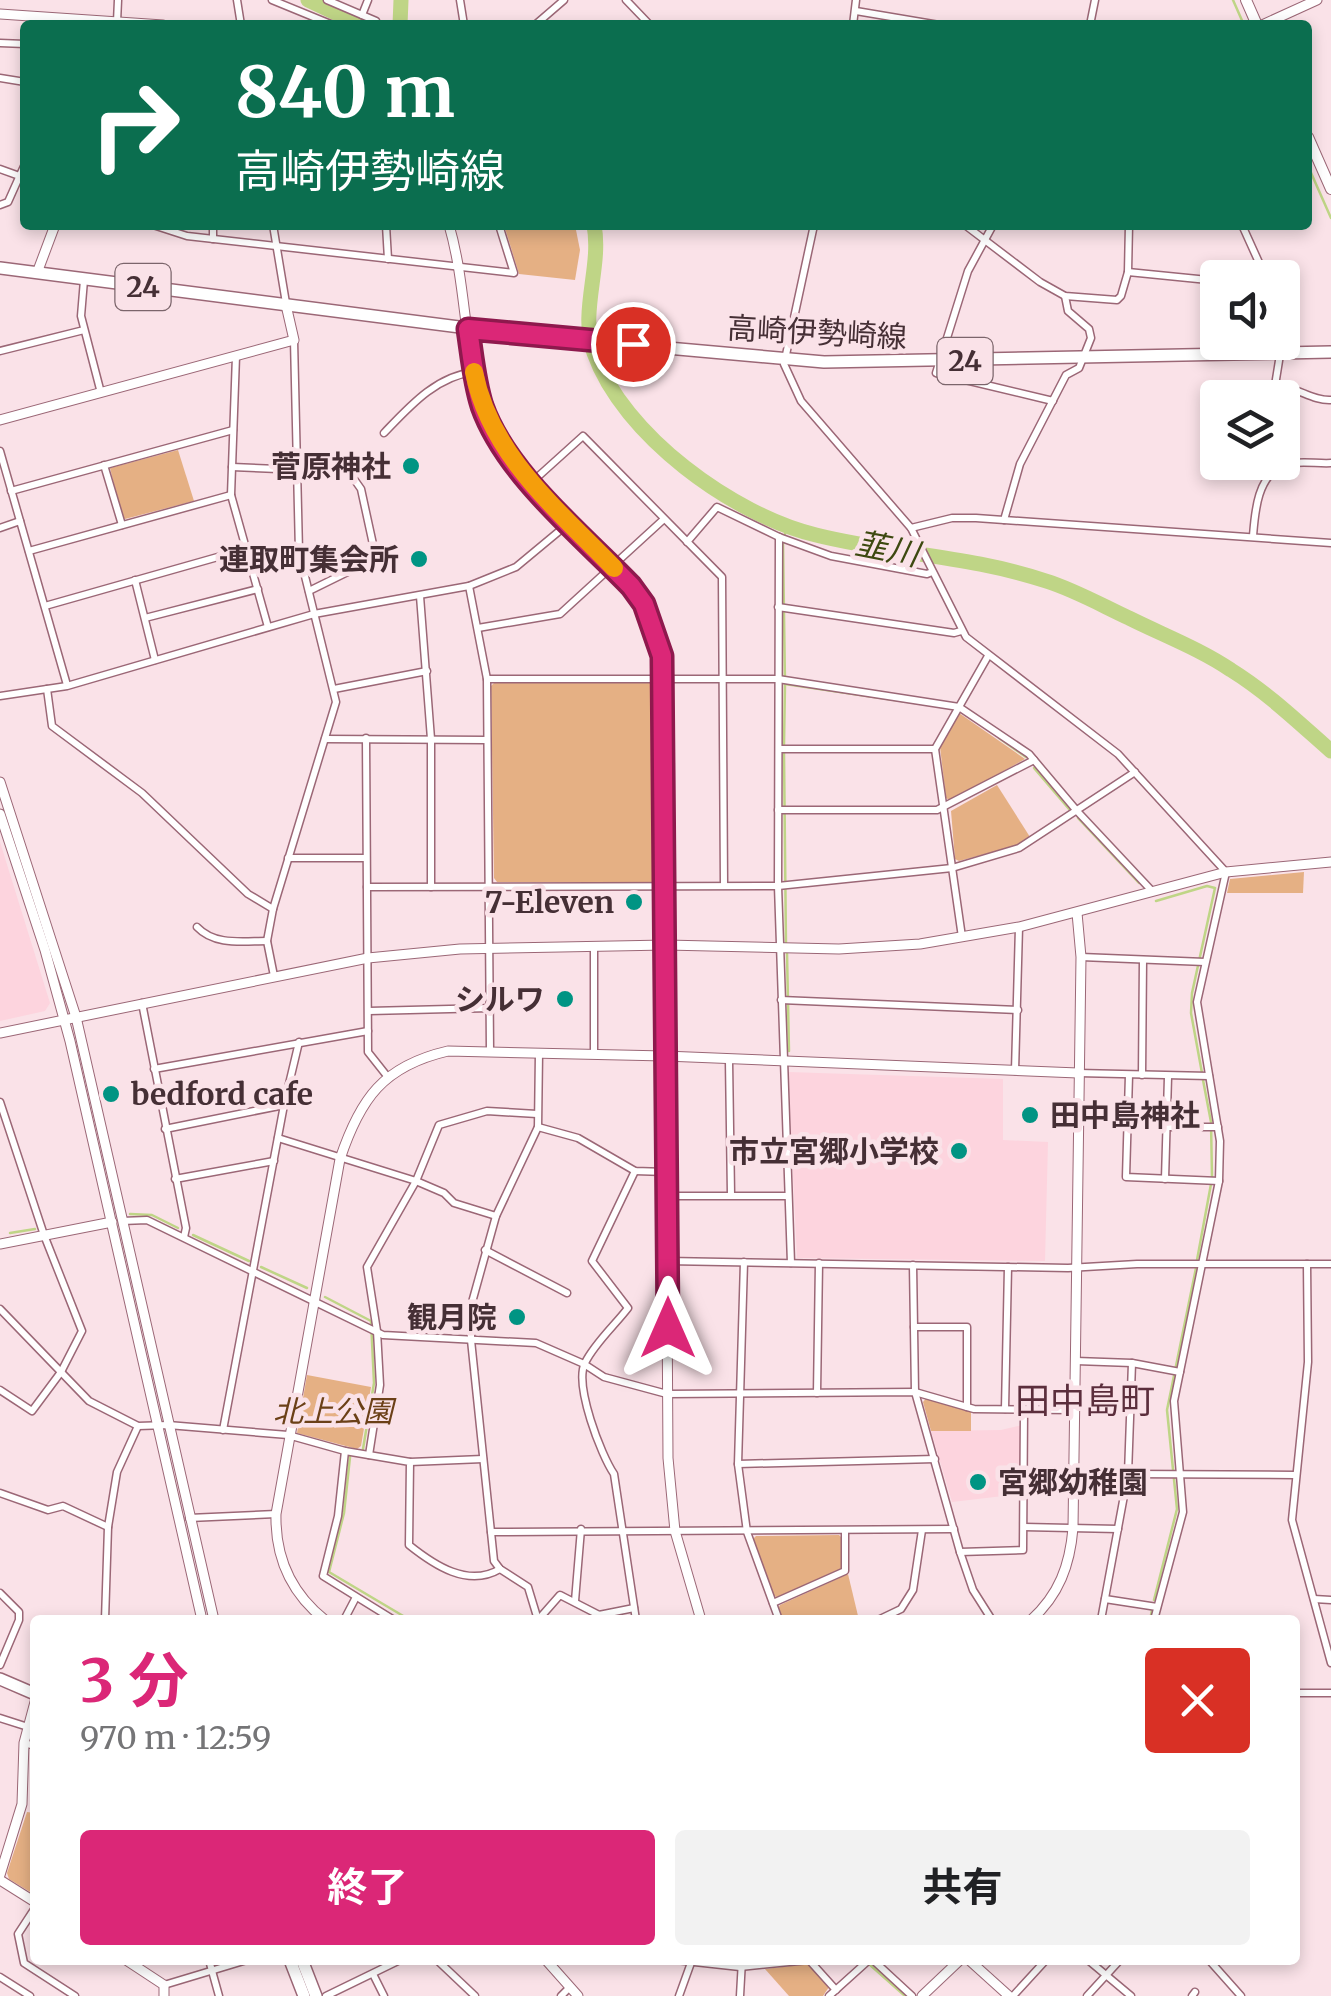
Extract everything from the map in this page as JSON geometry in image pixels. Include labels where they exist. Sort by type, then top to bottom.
[{"type":"main road","points":[[1312,146],[1331,189]]},
{"type":"main road","name":"24","points":[[0,268],[468,329]]},
{"type":"main road","name":"高崎伊勢崎線","points":[[468,329],[785,359],[941,362],[1200,350]]},
{"type":"main road","name":"高崎伊勢崎線","points":[[1300,347],[1331,352]]},
{"type":"main road","points":[[0,1679],[30,1692]]},
{"type":"main road","points":[[292,1965],[304,1996]]},
{"type":"main road","points":[[304,1965],[316,1996]]},
{"type":"street","points":[[272,0],[321,20]]},
{"type":"street","points":[[327,0],[374,20]]},
{"type":"street","points":[[362,15],[368,0]]},
{"type":"street","points":[[542,20],[564,0]]},
{"type":"street","points":[[626,0],[645,20]]},
{"type":"street","points":[[854,20],[856,0]]},
{"type":"street","points":[[1271,20],[1316,0]]},
{"type":"street","points":[[856,11],[909,20]]},
{"type":"street","points":[[0,14],[78,20]]},
{"type":"street","points":[[0,205],[8,202],[20,181]]},
{"type":"street","points":[[37,273],[53,230]]},
{"type":"street","points":[[167,230],[276,247],[514,274],[501,230]]},
{"type":"street","points":[[213,230],[214,239]]},
{"type":"street","points":[[274,230],[294,340],[299,552],[336,702],[273,909],[267,942],[274,976]]},
{"type":"street","points":[[386,230],[388,259]]},
{"type":"street","points":[[450,230],[474,372],[482,406],[495,434],[532,482],[644,604],[662,656],[668,1458],[675,1530],[700,1615]]},
{"type":"street","points":[[813,230],[784,368],[809,412],[911,528],[961,631],[988,656],[1082,725],[1135,772],[1226,872]]},
{"type":"street","points":[[972,230],[1040,282],[1065,296],[1117,300],[1128,272],[1129,230]]},
{"type":"street","points":[[990,230],[968,271],[936,374],[1054,401]]},
{"type":"street","points":[[1244,230],[1258,260]]},
{"type":"street","points":[[1128,272],[1200,278]]},
{"type":"street","points":[[84,280],[80,311],[101,393]]},
{"type":"street","points":[[1004,520],[1020,464],[1066,376],[1079,368],[1091,338],[1089,329],[1068,311],[1065,296]]},
{"type":"street","points":[[0,351],[84,330]]},
{"type":"street","points":[[0,420],[294,340]]},
{"type":"street","points":[[236,356],[232,495],[268,627]]},
{"type":"street","points":[[384,432],[418,396],[474,372]]},
{"type":"street","points":[[1300,391],[1320,401],[1331,400]]},
{"type":"street","points":[[11,491],[233,430]]},
{"type":"street","points":[[532,482],[583,436],[722,577],[724,885]]},
{"type":"street","points":[[0,451],[67,686]]},
{"type":"street","points":[[1300,462],[1331,463]]},
{"type":"street","points":[[104,465],[122,525]]},
{"type":"street","points":[[232,468],[349,472],[361,489],[376,558],[309,591]]},
{"type":"street","points":[[1253,536],[1256,503],[1268,480]]},
{"type":"street","points":[[29,550],[232,495]]},
{"type":"street","points":[[688,542],[717,508],[778,538],[831,556],[927,574],[931,568]]},
{"type":"street","points":[[911,528],[952,518],[1331,543]]},
{"type":"street","points":[[478,628],[560,614],[664,520]]},
{"type":"street","points":[[0,528],[20,522]]},
{"type":"street","points":[[0,696],[67,686],[314,614],[469,586],[516,567],[569,522]]},
{"type":"street","points":[[778,538],[778,886],[791,1263]]},
{"type":"street","points":[[45,606],[246,549]]},
{"type":"street","points":[[135,580],[155,660]]},
{"type":"street","points":[[469,586],[487,678],[490,1051]]},
{"type":"street","points":[[146,618],[258,589]]},
{"type":"street","points":[[420,596],[430,739],[431,887]]},
{"type":"street","points":[[778,608],[961,631]]},
{"type":"street","points":[[962,938],[935,750],[988,656]]},
{"type":"street","points":[[334,689],[427,671]]},
{"type":"street","points":[[487,678],[778,678],[959,706],[1024,749],[1153,892]]},
{"type":"street","points":[[47,689],[52,726],[142,793],[248,894],[273,909]]},
{"type":"street","points":[[366,738],[368,1052],[387,1076]]},
{"type":"street","points":[[325,739],[486,740]]},
{"type":"street","points":[[778,749],[935,750]]},
{"type":"street","points":[[778,810],[944,808],[1034,760]]},
{"type":"street","points":[[367,887],[778,886],[952,868],[1019,848],[1135,772]]},
{"type":"street","points":[[0,782],[76,1018],[201,1615]]},
{"type":"street","points":[[0,814],[64,1020],[117,1221]]},
{"type":"street","points":[[288,858],[366,858]]},
{"type":"street","points":[[0,1033],[368,958],[490,947],[899,946],[962,938],[1078,913],[1226,872],[1331,862]]},
{"type":"street","points":[[1155,1615],[1182,1512],[1174,1409],[1219,1180],[1218,1128],[1196,1002],[1226,872]]},
{"type":"street","points":[[1036,1615],[1062,1580],[1074,1528],[1081,957],[1078,913]]},
{"type":"street","points":[[197,926],[206,937],[229,942],[267,942]]},
{"type":"street","points":[[1014,1071],[1019,927]]},
{"type":"street","points":[[594,946],[594,1054]]},
{"type":"street","points":[[1081,957],[1205,962]]},
{"type":"street","points":[[1142,1075],[1143,960]]},
{"type":"street","points":[[781,1000],[1018,1010]]},
{"type":"street","points":[[142,1003],[186,1228],[184,1237]]},
{"type":"street","points":[[368,1011],[490,1008]]},
{"type":"street","points":[[154,1069],[368,1032]]},
{"type":"street","points":[[223,1430],[299,1042]]},
{"type":"street","points":[[320,1615],[298,1594],[286,1572],[276,1538],[276,1514],[340,1159],[352,1122],[387,1076],[423,1057],[448,1051],[490,1051],[1209,1076]]},
{"type":"street","points":[[536,1615],[528,1588],[494,1561],[471,1340],[471,1306],[496,1216],[538,1127],[539,1052]]},
{"type":"street","points":[[729,1061],[731,1196]]},
{"type":"street","points":[[1128,1075],[1126,1177],[1219,1180]]},
{"type":"street","points":[[1165,1179],[1168,1077]]},
{"type":"street","points":[[0,1102],[44,1235],[82,1331],[61,1372],[32,1411],[0,1390]]},
{"type":"street","points":[[165,1128],[284,1104]]},
{"type":"street","points":[[369,1454],[380,1384],[368,1267],[416,1181],[440,1126],[486,1111],[537,1114]]},
{"type":"street","points":[[538,1127],[578,1138],[635,1171],[667,1172]]},
{"type":"street","points":[[1168,1127],[1218,1128]]},
{"type":"street","points":[[278,1138],[416,1181],[444,1193],[454,1203],[496,1216]]},
{"type":"street","points":[[175,1179],[274,1161]]},
{"type":"street","points":[[635,1171],[592,1261],[628,1308],[584,1364],[581,1383],[603,1458],[614,1474],[635,1615]]},
{"type":"street","points":[[666,1196],[787,1196]]},
{"type":"street","points":[[0,1244],[117,1221],[147,1220],[383,1335],[536,1343],[604,1377],[668,1394],[915,1392],[968,1407],[1074,1410]]},
{"type":"street","points":[[485,1250],[567,1293]]},
{"type":"street","points":[[667,1261],[1076,1268],[1202,1263],[1331,1264]]},
{"type":"street","points":[[744,1262],[738,1464],[747,1532],[777,1615]]},
{"type":"street","points":[[817,1393],[819,1263]]},
{"type":"street","points":[[1307,1264],[1308,1362],[1292,1520],[1331,1663]]},
{"type":"street","points":[[913,1265],[915,1392],[960,1552],[973,1590],[989,1615]]},
{"type":"street","points":[[1005,1409],[1008,1267]]},
{"type":"street","points":[[0,1308],[88,1401],[138,1426],[163,1424],[288,1435],[345,1451],[410,1462],[483,1460]]},
{"type":"street","points":[[914,1326],[968,1327],[968,1407]]},
{"type":"street","points":[[1076,1362],[1132,1363],[1180,1372]]},
{"type":"street","points":[[1102,1615],[1128,1474],[1132,1363]]},
{"type":"street","points":[[960,1552],[1023,1550],[1024,1410]]},
{"type":"street","points":[[163,1424],[213,1615]]},
{"type":"street","points":[[104,1615],[108,1526],[117,1472],[138,1426]]},
{"type":"street","points":[[345,1451],[338,1516],[323,1576],[385,1615]]},
{"type":"street","points":[[738,1464],[935,1459]]},
{"type":"street","points":[[410,1462],[410,1545],[440,1570],[488,1576],[500,1569]]},
{"type":"street","points":[[1128,1474],[1295,1476]]},
{"type":"street","points":[[0,1493],[48,1510],[63,1506],[108,1526]]},
{"type":"street","points":[[188,1518],[276,1514]]},
{"type":"street","points":[[1024,1527],[1118,1529]]},
{"type":"street","points":[[575,1601],[581,1529]]},
{"type":"street","points":[[890,1615],[901,1610],[913,1590],[922,1530]]},
{"type":"street","points":[[492,1532],[954,1530]]},
{"type":"street","points":[[773,1603],[845,1571],[846,1531]]},
{"type":"street","points":[[0,1593],[19,1612],[0,1664]]},
{"type":"street","points":[[542,1615],[560,1595],[599,1615],[634,1608]]},
{"type":"street","points":[[346,1615],[355,1598]]},
{"type":"street","points":[[1104,1598],[1157,1607]]},
{"type":"street","points":[[1314,1599],[1331,1600]]},
{"type":"street","points":[[1300,1693],[1331,1693]]},
{"type":"street","points":[[0,1718],[28,1727]]},
{"type":"street","points":[[30,1720],[22,1804],[0,1877],[30,1901]]},
{"type":"street","points":[[22,1804],[30,1806]]},
{"type":"street","points":[[30,1914],[18,1934],[24,1963],[75,1996]]},
{"type":"street","points":[[132,1965],[164,1990],[231,1965]]},
{"type":"street","points":[[210,1965],[220,1996]]},
{"type":"street","points":[[326,1996],[390,1965]]},
{"type":"street","points":[[443,1965],[475,1996]]},
{"type":"street","points":[[550,1965],[578,1996]]},
{"type":"street","points":[[679,1996],[691,1965]]},
{"type":"street","points":[[740,1996],[741,1965]]},
{"type":"street","points":[[814,1965],[836,1990]]},
{"type":"street","points":[[829,1996],[865,1965]]},
{"type":"street","points":[[877,1965],[912,1996]]},
{"type":"street","points":[[922,1996],[955,1965]]},
{"type":"street","points":[[975,1965],[1011,1996],[1041,1965]]},
{"type":"street","points":[[1093,1965],[1131,1996]]},
{"type":"street","points":[[1087,1996],[1115,1965]]},
{"type":"street","points":[[1213,1965],[1240,1996]]},
{"type":"street","points":[[373,1974],[384,1996]]},
{"type":"street","points":[[0,1977],[30,1996]]},
{"type":"street","points":[[561,1996],[570,1987]]},
{"type":"shaded area","points":[[0,842],[50,1003],[45,1011],[0,1021]]},
{"type":"shaded area","points":[[788,1072],[1003,1079],[1003,1140],[1048,1142],[1045,1261],[797,1258]]},
{"type":"shaded area","points":[[1022,1425],[1021,1494],[952,1502],[931,1431],[1001,1430]]},
{"type":"green space","points":[[506,230],[576,230],[580,250],[575,280],[519,274]]},
{"type":"green space","points":[[178,450],[194,501],[122,517],[110,468]]},
{"type":"green space","points":[[652,683],[653,882],[497,882],[491,686]]},
{"type":"green space","points":[[959,713],[1025,759],[951,801],[946,798],[940,747]]},
{"type":"green space","points":[[997,785],[1030,837],[1019,845],[955,859],[951,811]]},
{"type":"green space","points":[[1304,872],[1303,893],[1227,893],[1230,879]]},
{"type":"green space","name":"北上公園","points":[[307,1375],[371,1387],[361,1446],[357,1449],[297,1433]]},
{"type":"green space","points":[[927,1397],[971,1410],[971,1431],[931,1431],[923,1402]]},
{"type":"green space","points":[[839,1535],[841,1570],[774,1596],[753,1539],[756,1536]]},
{"type":"green space","points":[[848,1574],[858,1615],[780,1615],[780,1605]]},
{"type":"green space","points":[[30,1812],[30,1892],[9,1879],[7,1873]]},
{"type":"green space","points":[[809,1965],[829,1987],[823,1996],[789,1996],[765,1969]]},
{"type":"waterway","points":[[308,0],[350,20]]},
{"type":"waterway","name":"韮川","points":[[400,20],[401,0]]},
{"type":"waterway","points":[[1233,0],[1242,20]]},
{"type":"waterway","points":[[1312,175],[1331,218]]},
{"type":"waterway","name":"韮川","points":[[595,230],[590,337],[608,384],[655,441],[717,490],[750,510],[816,535],[989,566],[1068,589],[1219,662],[1270,698],[1331,751]]},
{"type":"waterway","points":[[787,524],[783,544],[785,684],[915,703]]},
{"type":"waterway","points":[[784,745],[785,684]]},
{"type":"waterway","points":[[999,738],[1026,757]]},
{"type":"waterway","points":[[784,753],[786,945]]},
{"type":"waterway","points":[[1034,768],[1069,809]]},
{"type":"waterway","points":[[1078,818],[1139,883]]},
{"type":"waterway","points":[[1156,901],[1207,886],[1215,888],[1192,993],[1191,1013],[1202,1073]]},
{"type":"waterway","points":[[787,953],[789,1051]]},
{"type":"waterway","points":[[1203,1080],[1211,1122],[1212,1177]]},
{"type":"waterway","points":[[1197,1260],[1211,1184]]},
{"type":"waterway","points":[[130,1214],[152,1215],[178,1228]]},
{"type":"waterway","points":[[10,1233],[35,1229]]},
{"type":"waterway","points":[[193,1235],[249,1261]]},
{"type":"waterway","points":[[261,1267],[307,1288]]},
{"type":"waterway","points":[[1154,1600],[1177,1509],[1167,1410],[1196,1268]]},
{"type":"waterway","points":[[325,1297],[371,1321],[374,1383],[363,1449]]},
{"type":"waterway","points":[[350,1457],[344,1513],[329,1572],[402,1615]]},
{"type":"waterway","points":[[1151,1615],[1152,1610]]},
{"type":"waterway","points":[[870,1965],[905,1996]]},
{"type":"slow traffic","points":[[474,372],[482,406],[505,450],[614,568]]},
{"type":"place","name":"菅原神社","points":[[411,466]]},
{"type":"place","name":"連取町集会所","points":[[419,559]]},
{"type":"place","name":"7-Eleven","points":[[634,902]]},
{"type":"place","name":"シルワ","points":[[565,999]]},
{"type":"place","name":"bedford cafe","points":[[111,1094]]},
{"type":"place","name":"田中島神社","points":[[1030,1115]]},
{"type":"place","name":"市立宮郷小学校","points":[[959,1151]]},
{"type":"place","name":"観月院","points":[[517,1317]]},
{"type":"place","name":"宮郷幼稚園","points":[[978,1482]]},
{"type":"district","name":"田中島町","points":[[1085,1401]]},
{"type":"route","points":[[633,344],[468,329],[482,406],[495,434],[532,482],[631,586],[644,604],[662,656],[668,1328]]}]
